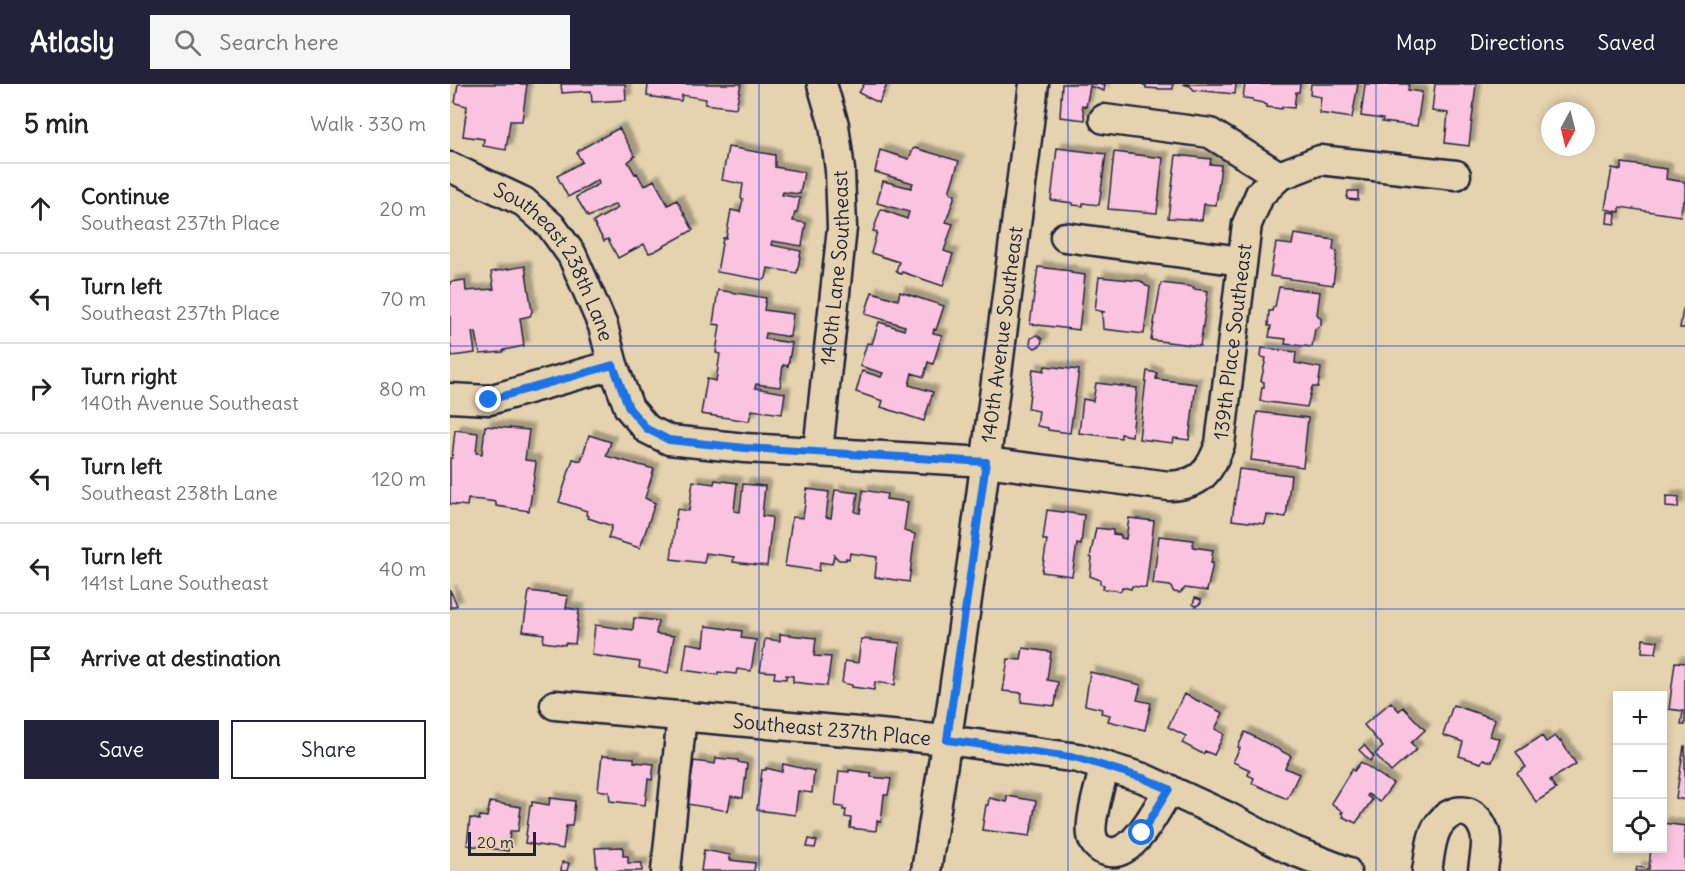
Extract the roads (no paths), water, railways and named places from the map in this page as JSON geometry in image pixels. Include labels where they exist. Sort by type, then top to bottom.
[{"type":"street","name":"140th Lane Southeast","points":[[818,451],[842,228],[840,171],[834,125],[822,84]]},
{"type":"street","name":"140th Avenue Southeast","points":[[926,871],[986,462],[1034,84]]},
{"type":"street","points":[[1104,119],[1210,133],[1279,176],[1320,160],[1456,175]]},
{"type":"street","name":"Southeast 238th Lane","points":[[450,167],[524,202],[551,226],[572,255],[603,326],[613,365],[629,408],[647,429],[669,440],[745,448],[986,462],[1168,486]]},
{"type":"street","name":"139th Place Southeast","points":[[1168,486],[1185,485],[1200,478],[1212,465],[1220,444],[1247,224],[1260,194],[1279,176]]},
{"type":"street","points":[[1065,237],[1241,261]]},
{"type":"street","points":[[450,398],[489,400],[613,365]]},
{"type":"street","name":"Southeast 237th Place","points":[[555,705],[947,740],[1078,758],[1143,778],[1289,849],[1346,871]]},
{"type":"street","points":[[666,871],[682,717]]},
{"type":"street","points":[[1105,766],[1091,834],[1097,847],[1109,853],[1125,849],[1142,833],[1169,789]]},
{"type":"street","points":[[1427,871],[1432,838],[1438,825],[1450,813],[1463,811],[1476,816],[1484,830],[1486,844],[1483,871]]}]
